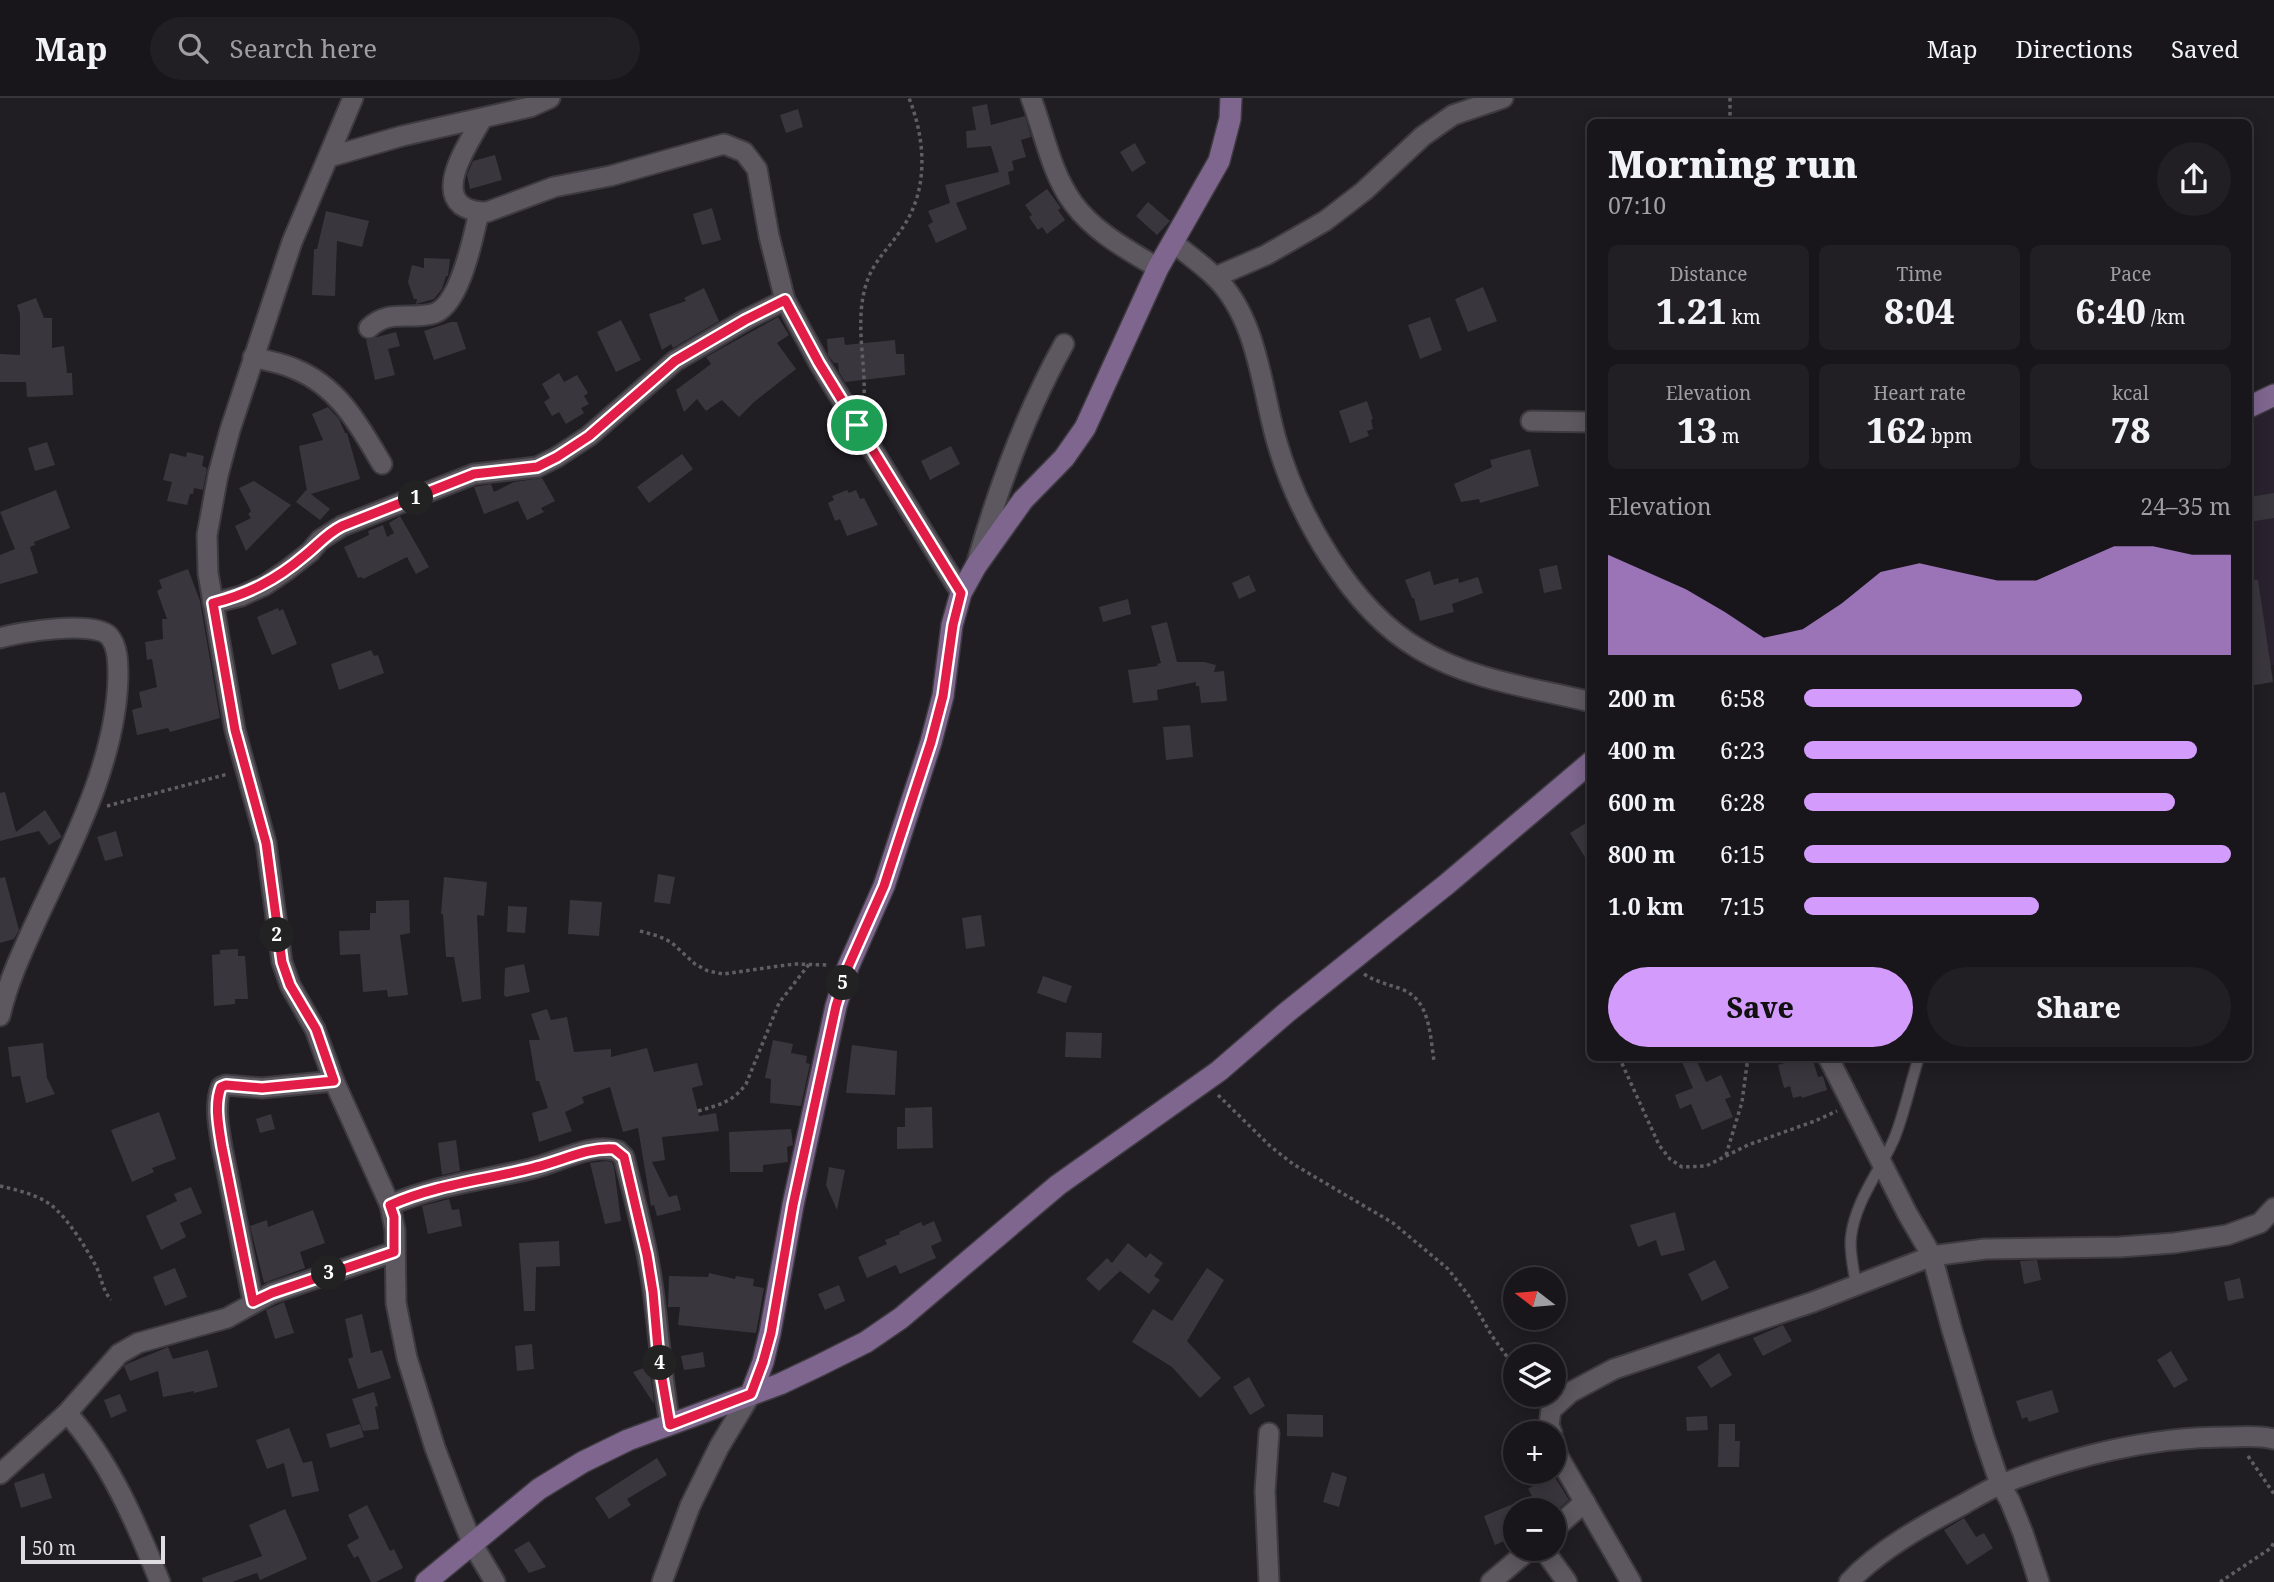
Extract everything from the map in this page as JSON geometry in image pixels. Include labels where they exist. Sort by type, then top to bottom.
[{"type":"street","points":[[353,98],[292,242],[253,357],[218,475],[207,535],[208,573],[235,730],[266,843],[282,962],[290,985],[316,1029],[334,1081],[390,1205],[394,1217],[396,1303],[407,1358],[439,1458],[473,1545],[495,1582]]},
{"type":"street","points":[[329,157],[402,136],[530,107],[550,98]]},
{"type":"street","points":[[1031,98],[1057,172],[1072,202],[1091,223],[1119,245],[1158,268]]},
{"type":"street","points":[[662,1582],[690,1506],[719,1447],[751,1394],[763,1362],[771,1333],[830,1028],[848,967],[884,886],[931,742],[943,696],[953,625],[961,593],[976,566],[1023,500],[1064,458],[1085,428],[1158,268],[1219,161],[1230,119],[1231,98]]},
{"type":"street","points":[[1216,277],[1266,255],[1325,221],[1364,191],[1423,135],[1453,115],[1503,98]]},
{"type":"street","points":[[482,118],[454,174],[452,190],[454,199],[464,207],[479,212],[487,212],[554,187],[610,176],[724,144],[735,147],[751,158],[757,169],[785,300],[819,363],[961,593]]},
{"type":"street","points":[[369,328],[390,315],[433,314],[441,309],[452,296],[461,277],[479,212]]},
{"type":"street","points":[[1174,243],[1216,277],[1232,298],[1244,322],[1258,364],[1276,440],[1309,525],[1349,585],[1381,620],[1418,649],[1458,667],[1587,701]]},
{"type":"street","points":[[213,603],[241,596],[264,585],[342,526],[474,474],[537,467],[557,457],[589,436],[675,361],[785,300]]},
{"type":"street","points":[[976,566],[1007,464],[1033,402],[1064,344]]},
{"type":"street","points":[[253,357],[295,369],[338,396],[382,464]]},
{"type":"street","points":[[2252,406],[2274,395]]},
{"type":"street","points":[[1531,421],[1587,422]]},
{"type":"street","points":[[0,638],[33,631],[98,629],[108,634],[115,647],[118,667],[115,718],[98,778],[17,961],[0,1016]]},
{"type":"street","points":[[426,1582],[540,1489],[583,1462],[628,1440],[818,1366],[866,1342],[901,1318],[1058,1185],[1204,1080],[1587,765]]},
{"type":"street","points":[[1830,1061],[1907,1213],[1933,1256],[1952,1330],[2000,1484],[2023,1533],[2039,1582]]},
{"type":"street","points":[[253,1302],[222,1147],[219,1092],[221,1087],[226,1085],[262,1088],[334,1081]]},
{"type":"street","points":[[390,1205],[425,1191],[530,1169],[591,1150],[606,1148],[618,1151],[624,1157],[647,1255],[659,1361],[670,1425]]},
{"type":"street","points":[[1550,1421],[1551,1410],[1571,1392],[1614,1369],[1746,1325],[1933,1256],[1985,1249],[2120,1247],[2174,1243],[2227,1235],[2260,1223],[2274,1208]]},
{"type":"street","points":[[0,1474],[67,1413],[119,1354],[138,1343],[227,1318],[272,1293],[394,1252]]},
{"type":"street","points":[[67,1413],[85,1433],[106,1465],[160,1582]]},
{"type":"street","points":[[1269,1433],[1265,1491],[1269,1582]]},
{"type":"street","points":[[1849,1582],[1882,1553],[1941,1516],[2000,1484],[2074,1460],[2134,1446],[2197,1437],[2259,1436],[2274,1440]]},
{"type":"street","points":[[1566,1468],[1631,1582]]},
{"type":"street","points":[[1566,1519],[1585,1502]]},
{"type":"street","points":[[1491,1582],[1516,1561]]},
{"type":"street","points":[[1552,1561],[1567,1582]]},
{"type":"lane","points":[[1856,1285],[1851,1239],[1856,1215],[1903,1116],[1918,1061]]},
{"type":"path","points":[[857,425],[864,406],[865,384],[859,328],[864,292],[870,270],[901,231],[913,209],[920,185],[922,151],[919,126],[909,98]]},
{"type":"path","points":[[1730,98],[1730,119]]},
{"type":"path","points":[[84,811],[228,775],[237,768],[243,756]]},
{"type":"path","points":[[640,931],[671,943],[695,964],[708,971],[723,974],[810,963],[848,967]]},
{"type":"path","points":[[1353,960],[1362,972],[1373,980],[1404,990],[1416,998],[1424,1011],[1434,1061]]},
{"type":"path","points":[[698,1111],[726,1103],[746,1084],[779,1003],[810,963]]},
{"type":"path","points":[[1621,1061],[1659,1145],[1670,1159],[1682,1167],[1697,1168],[1748,1145],[1815,1121],[1850,1102]]},
{"type":"path","points":[[1726,1156],[1742,1102],[1747,1061]]},
{"type":"path","points":[[1204,1080],[1270,1146],[1293,1164],[1393,1223],[1448,1269],[1469,1296],[1503,1351]]},
{"type":"path","points":[[0,1186],[21,1191],[52,1206],[75,1234],[94,1264],[102,1288],[111,1300]]},
{"type":"path","points":[[2234,1437],[2274,1494]]},
{"type":"path","points":[[2220,1582],[2271,1548],[2274,1542]]},
{"type":"shaded area","points":[[2274,398],[2274,665],[2252,669],[2252,409]]},
{"type":"building","points":[[987,104],[991,125],[1025,116],[1031,137],[1021,140],[1026,157],[1012,161],[1014,170],[1008,172],[1010,184],[956,203],[967,229],[936,243],[928,225],[933,222],[928,211],[950,203],[945,185],[999,172],[991,146],[967,148],[966,131],[976,130],[972,107]]},
{"type":"building","points":[[798,109],[803,127],[786,133],[780,115]]},
{"type":"building","points":[[1135,143],[1146,163],[1132,172],[1120,152]]},
{"type":"building","points":[[495,155],[502,180],[470,189],[467,175],[473,161]]},
{"type":"building","points":[[1047,189],[1061,208],[1058,210],[1065,220],[1047,234],[1042,227],[1038,230],[1025,205]]},
{"type":"building","points":[[1148,202],[1170,221],[1157,235],[1136,216]]},
{"type":"building","points":[[712,208],[721,240],[702,245],[693,214]]},
{"type":"building","points":[[326,211],[369,221],[362,247],[337,241],[335,296],[312,295],[314,249],[317,249]]},
{"type":"building","points":[[424,258],[450,259],[448,276],[434,299],[416,304],[417,299],[414,299],[408,282],[412,265],[424,268]]},
{"type":"building","points":[[1483,287],[1497,321],[1468,332],[1455,299]]},
{"type":"building","points":[[704,288],[719,321],[673,348],[671,344],[662,350],[649,314],[686,301],[684,298]]},
{"type":"building","points":[[36,298],[44,318],[52,318],[52,348],[64,346],[67,373],[72,373],[73,395],[27,397],[26,382],[0,382],[0,354],[20,355],[20,314],[17,305]]},
{"type":"building","points":[[778,317],[789,335],[777,343],[796,369],[739,417],[722,400],[706,411],[697,399],[684,412],[676,390],[711,364],[706,357]]},
{"type":"building","points":[[1430,317],[1442,350],[1420,359],[1408,325]]},
{"type":"building","points":[[621,320],[641,360],[616,372],[597,332]]},
{"type":"building","points":[[457,322],[466,349],[434,360],[424,331]]},
{"type":"building","points":[[396,332],[400,346],[388,349],[395,375],[375,380],[366,340]]},
{"type":"building","points":[[844,337],[845,345],[895,340],[896,354],[904,354],[905,375],[845,382],[839,372],[838,363],[834,363],[828,355],[827,339]]},
{"type":"building","points":[[559,373],[564,382],[577,375],[588,393],[584,396],[589,404],[581,408],[584,413],[566,424],[559,412],[552,416],[544,402],[550,398],[542,384]]},
{"type":"building","points":[[1367,401],[1373,429],[1367,431],[1369,436],[1350,443],[1339,411]]},
{"type":"building","points":[[328,407],[347,433],[360,479],[311,494],[330,509],[320,520],[296,502],[307,491],[299,446],[323,440],[312,414]]},
{"type":"building","points":[[47,442],[55,465],[35,471],[28,448]]},
{"type":"building","points":[[951,446],[960,464],[930,480],[921,461]]},
{"type":"building","points":[[1530,449],[1539,486],[1480,503],[1479,499],[1461,502],[1454,484],[1492,467],[1490,460]]},
{"type":"building","points":[[187,452],[204,456],[202,466],[207,468],[203,490],[194,488],[187,505],[167,501],[172,482],[163,480],[170,453],[186,457]]},
{"type":"building","points":[[682,454],[693,469],[649,503],[637,487]]},
{"type":"building","points":[[542,478],[555,501],[541,508],[544,512],[527,520],[518,501],[484,514],[474,487],[491,484],[494,492],[514,482]]},
{"type":"building","points":[[254,481],[291,505],[246,551],[235,526],[251,518],[248,514],[251,511],[239,488]]},
{"type":"building","points":[[56,490],[70,528],[34,542],[35,545],[30,547],[38,573],[0,584],[0,555],[15,549],[0,512]]},
{"type":"building","points":[[847,490],[849,493],[856,490],[860,499],[864,498],[878,525],[847,536],[840,519],[835,521],[828,503],[834,500],[832,496]]},
{"type":"building","points":[[2274,493],[2274,518],[2252,522],[2252,497]]},
{"type":"building","points":[[400,516],[429,567],[416,574],[407,557],[363,579],[358,578],[344,547],[369,535],[368,531],[383,525],[387,537],[394,533],[389,523]]},
{"type":"building","points":[[1557,565],[1562,589],[1544,593],[1539,569]]},
{"type":"building","points":[[188,569],[200,601],[220,718],[170,732],[168,728],[137,735],[132,710],[142,707],[139,692],[157,687],[152,659],[147,660],[145,642],[163,639],[162,619],[167,619],[157,591],[162,588],[159,580]]},
{"type":"building","points":[[1430,571],[1434,585],[1458,578],[1459,583],[1478,577],[1483,593],[1452,604],[1454,612],[1420,621],[1414,598],[1405,580]]},
{"type":"building","points":[[1249,575],[1256,591],[1239,599],[1232,583]]},
{"type":"building","points":[[2252,580],[2258,580],[2273,682],[2252,686]]},
{"type":"building","points":[[1128,599],[1131,614],[1103,622],[1099,607]]},
{"type":"building","points":[[278,608],[279,611],[283,609],[297,644],[272,655],[257,617]]},
{"type":"building","points":[[1167,622],[1177,662],[1204,662],[1216,665],[1214,672],[1224,671],[1227,701],[1201,703],[1196,682],[1157,690],[1158,700],[1133,703],[1128,670],[1158,666],[1157,664],[1161,663],[1151,626]]},
{"type":"building","points":[[371,650],[374,656],[378,655],[384,673],[339,690],[331,664]]},
{"type":"building","points":[[1190,725],[1193,757],[1166,760],[1163,727]]},
{"type":"building","points":[[5,792],[16,832],[45,810],[62,837],[49,845],[39,831],[0,841],[0,793]]},
{"type":"building","points":[[1587,822],[1587,861],[1570,833]]},
{"type":"building","points":[[116,831],[123,856],[105,861],[97,837]]},
{"type":"building","points":[[658,874],[675,877],[670,904],[654,902]]},
{"type":"building","points":[[5,877],[19,930],[14,939],[0,943],[0,878]]},
{"type":"building","points":[[444,877],[487,882],[484,916],[477,915],[481,999],[462,1002],[454,957],[446,957],[441,914]]},
{"type":"building","points":[[409,900],[410,933],[400,935],[408,995],[388,997],[387,990],[363,992],[360,954],[340,955],[339,931],[370,930],[370,913],[376,913],[376,901]]},
{"type":"building","points":[[570,900],[602,902],[599,936],[568,934]]},
{"type":"building","points":[[508,906],[527,907],[525,933],[507,932]]},
{"type":"building","points":[[981,915],[985,946],[966,949],[962,918]]},
{"type":"building","points":[[238,949],[238,956],[245,956],[248,999],[235,999],[235,1004],[214,1006],[212,955],[220,954],[220,950]]},
{"type":"building","points":[[524,964],[530,992],[506,997],[505,968]]},
{"type":"building","points":[[1043,976],[1072,986],[1066,1003],[1037,993]]},
{"type":"building","points":[[547,1009],[551,1020],[567,1017],[574,1052],[611,1049],[611,1057],[647,1048],[654,1072],[697,1063],[703,1085],[692,1088],[699,1116],[716,1113],[719,1131],[662,1137],[665,1160],[652,1162],[669,1197],[677,1195],[681,1210],[657,1216],[654,1205],[651,1206],[638,1128],[623,1132],[610,1087],[582,1097],[584,1103],[565,1112],[572,1131],[539,1142],[532,1113],[548,1108],[539,1081],[536,1081],[529,1040],[540,1040],[531,1014]]},
{"type":"building","points":[[1066,1032],[1102,1033],[1101,1058],[1065,1057]]},
{"type":"building","points":[[773,1040],[793,1044],[791,1053],[807,1056],[806,1063],[810,1064],[801,1106],[770,1103],[771,1079],[765,1078]]},
{"type":"building","points":[[43,1043],[47,1078],[55,1094],[26,1103],[20,1076],[12,1077],[8,1047]]},
{"type":"building","points":[[852,1045],[897,1051],[895,1095],[846,1093]]},
{"type":"building","points":[[1682,1061],[1697,1061],[1706,1082],[1721,1075],[1731,1097],[1725,1099],[1733,1117],[1702,1130],[1691,1104],[1680,1109],[1675,1095],[1693,1088]]},
{"type":"building","points":[[1791,1061],[1813,1061],[1818,1077],[1823,1076],[1827,1090],[1793,1098],[1790,1086],[1784,1088],[1778,1065]]},
{"type":"building","points":[[932,1107],[933,1148],[897,1149],[897,1127],[905,1127],[905,1108]]},
{"type":"building","points":[[159,1112],[176,1159],[152,1168],[154,1172],[132,1182],[111,1130]]},
{"type":"building","points":[[271,1114],[275,1129],[260,1133],[256,1119]]},
{"type":"building","points":[[791,1129],[793,1145],[787,1147],[788,1162],[763,1165],[763,1172],[730,1172],[729,1132]]},
{"type":"building","points":[[456,1140],[460,1171],[442,1175],[438,1143]]},
{"type":"building","points":[[612,1162],[614,1167],[621,1221],[605,1224],[590,1163]]},
{"type":"building","points":[[829,1167],[845,1170],[837,1210],[826,1185]]},
{"type":"building","points":[[191,1187],[202,1213],[180,1223],[186,1237],[161,1250],[146,1216],[177,1201],[174,1194]]},
{"type":"building","points":[[449,1199],[452,1210],[459,1209],[462,1226],[428,1234],[422,1206]]},
{"type":"building","points":[[313,1210],[325,1243],[300,1252],[305,1268],[264,1283],[250,1226],[267,1220],[268,1227]]},
{"type":"building","points":[[1675,1212],[1685,1250],[1661,1256],[1656,1240],[1638,1247],[1630,1225]]},
{"type":"building","points":[[934,1221],[942,1241],[931,1246],[936,1258],[900,1274],[896,1265],[867,1278],[858,1257],[887,1244],[885,1240],[900,1234],[899,1232],[921,1222],[923,1226]]},
{"type":"building","points":[[559,1241],[560,1266],[536,1267],[535,1311],[524,1311],[519,1243]]},
{"type":"building","points":[[1128,1243],[1146,1258],[1150,1253],[1163,1263],[1154,1276],[1160,1280],[1149,1294],[1120,1271],[1099,1291],[1086,1279],[1107,1258],[1112,1263]]},
{"type":"building","points":[[1715,1260],[1729,1288],[1702,1301],[1688,1274]]},
{"type":"building","points":[[2037,1260],[2041,1280],[2024,1284],[2020,1261]]},
{"type":"building","points":[[175,1268],[187,1297],[165,1306],[153,1277]]},
{"type":"building","points":[[1207,1268],[1224,1280],[1187,1341],[1221,1378],[1200,1398],[1172,1367],[1132,1342],[1153,1309],[1172,1321]]},
{"type":"building","points":[[709,1273],[735,1279],[736,1276],[754,1279],[753,1286],[764,1288],[756,1333],[678,1325],[680,1307],[668,1307],[669,1276],[708,1277]]},
{"type":"building","points":[[2240,1278],[2244,1298],[2228,1301],[2224,1282]]},
{"type":"building","points":[[839,1285],[845,1301],[825,1310],[818,1294]]},
{"type":"building","points":[[284,1302],[294,1333],[275,1339],[266,1310]]},
{"type":"building","points":[[362,1314],[371,1353],[382,1350],[391,1378],[358,1389],[348,1359],[353,1357],[345,1319]]},
{"type":"building","points":[[1783,1325],[1792,1341],[1763,1356],[1753,1338]]},
{"type":"building","points":[[532,1344],[534,1369],[517,1371],[515,1346]]},
{"type":"building","points":[[168,1347],[173,1359],[208,1350],[218,1387],[163,1397],[158,1371],[130,1381],[124,1366]]},
{"type":"building","points":[[2171,1351],[2188,1380],[2174,1388],[2157,1360]]},
{"type":"building","points":[[703,1352],[705,1367],[684,1370],[681,1356]]},
{"type":"building","points":[[1719,1353],[1732,1375],[1711,1388],[1697,1367]]},
{"type":"building","points":[[649,1366],[653,1393],[654,1404],[633,1372]]},
{"type":"building","points":[[1249,1377],[1265,1406],[1250,1415],[1233,1387]]},
{"type":"building","points":[[2052,1390],[2059,1412],[2029,1422],[2027,1417],[2022,1419],[2016,1401]]},
{"type":"building","points":[[374,1392],[379,1429],[363,1431],[352,1399]]},
{"type":"building","points":[[120,1394],[127,1411],[111,1418],[104,1400]]},
{"type":"building","points":[[1287,1414],[1323,1415],[1323,1437],[1287,1436]]},
{"type":"building","points":[[1707,1416],[1708,1430],[1687,1431],[1686,1417]]},
{"type":"building","points":[[360,1424],[364,1437],[330,1448],[326,1434]]},
{"type":"building","points":[[1719,1424],[1735,1424],[1735,1441],[1740,1441],[1739,1467],[1718,1467]]},
{"type":"building","points":[[289,1428],[303,1463],[312,1461],[319,1491],[292,1497],[284,1463],[267,1469],[256,1440]]},
{"type":"building","points":[[657,1458],[667,1475],[627,1499],[631,1505],[609,1519],[595,1498]]},
{"type":"building","points":[[1332,1472],[1347,1477],[1339,1507],[1323,1502]]},
{"type":"building","points":[[44,1473],[52,1498],[21,1508],[14,1483]]},
{"type":"building","points":[[1536,1484],[1559,1484],[1569,1500],[1566,1502],[1566,1498],[1527,1498],[1532,1496],[1528,1489]]},
{"type":"building","points":[[367,1505],[390,1551],[394,1549],[403,1568],[376,1582],[371,1582],[358,1556],[354,1558],[347,1545],[359,1538],[348,1515]]},
{"type":"building","points":[[1503,1508],[1503,1542],[1495,1545],[1484,1516]]},
{"type":"building","points":[[285,1509],[307,1559],[260,1580],[257,1573],[232,1582],[203,1582],[202,1578],[262,1556],[249,1525]]},
{"type":"building","points":[[1964,1518],[1976,1537],[1984,1533],[1993,1548],[1967,1565],[1944,1530]]},
{"type":"building","points":[[529,1541],[546,1567],[529,1573],[514,1550]]},
{"type":"route","points":[[785,300],[857,425],[961,593],[953,625],[943,696],[931,742],[884,886],[848,967],[827,1040],[793,1205],[771,1333],[751,1394],[670,1425],[659,1361],[647,1255],[624,1157],[614,1149],[591,1150],[545,1165],[443,1186],[411,1196],[390,1205],[394,1217],[394,1252],[328,1273],[253,1302],[222,1147],[219,1092],[221,1087],[226,1085],[262,1088],[334,1081],[316,1029],[290,985],[282,962],[266,843],[235,730],[213,603],[241,596],[264,585],[310,552],[320,540],[342,526],[474,474],[537,467],[557,457],[589,436],[675,361],[785,300]]}]
